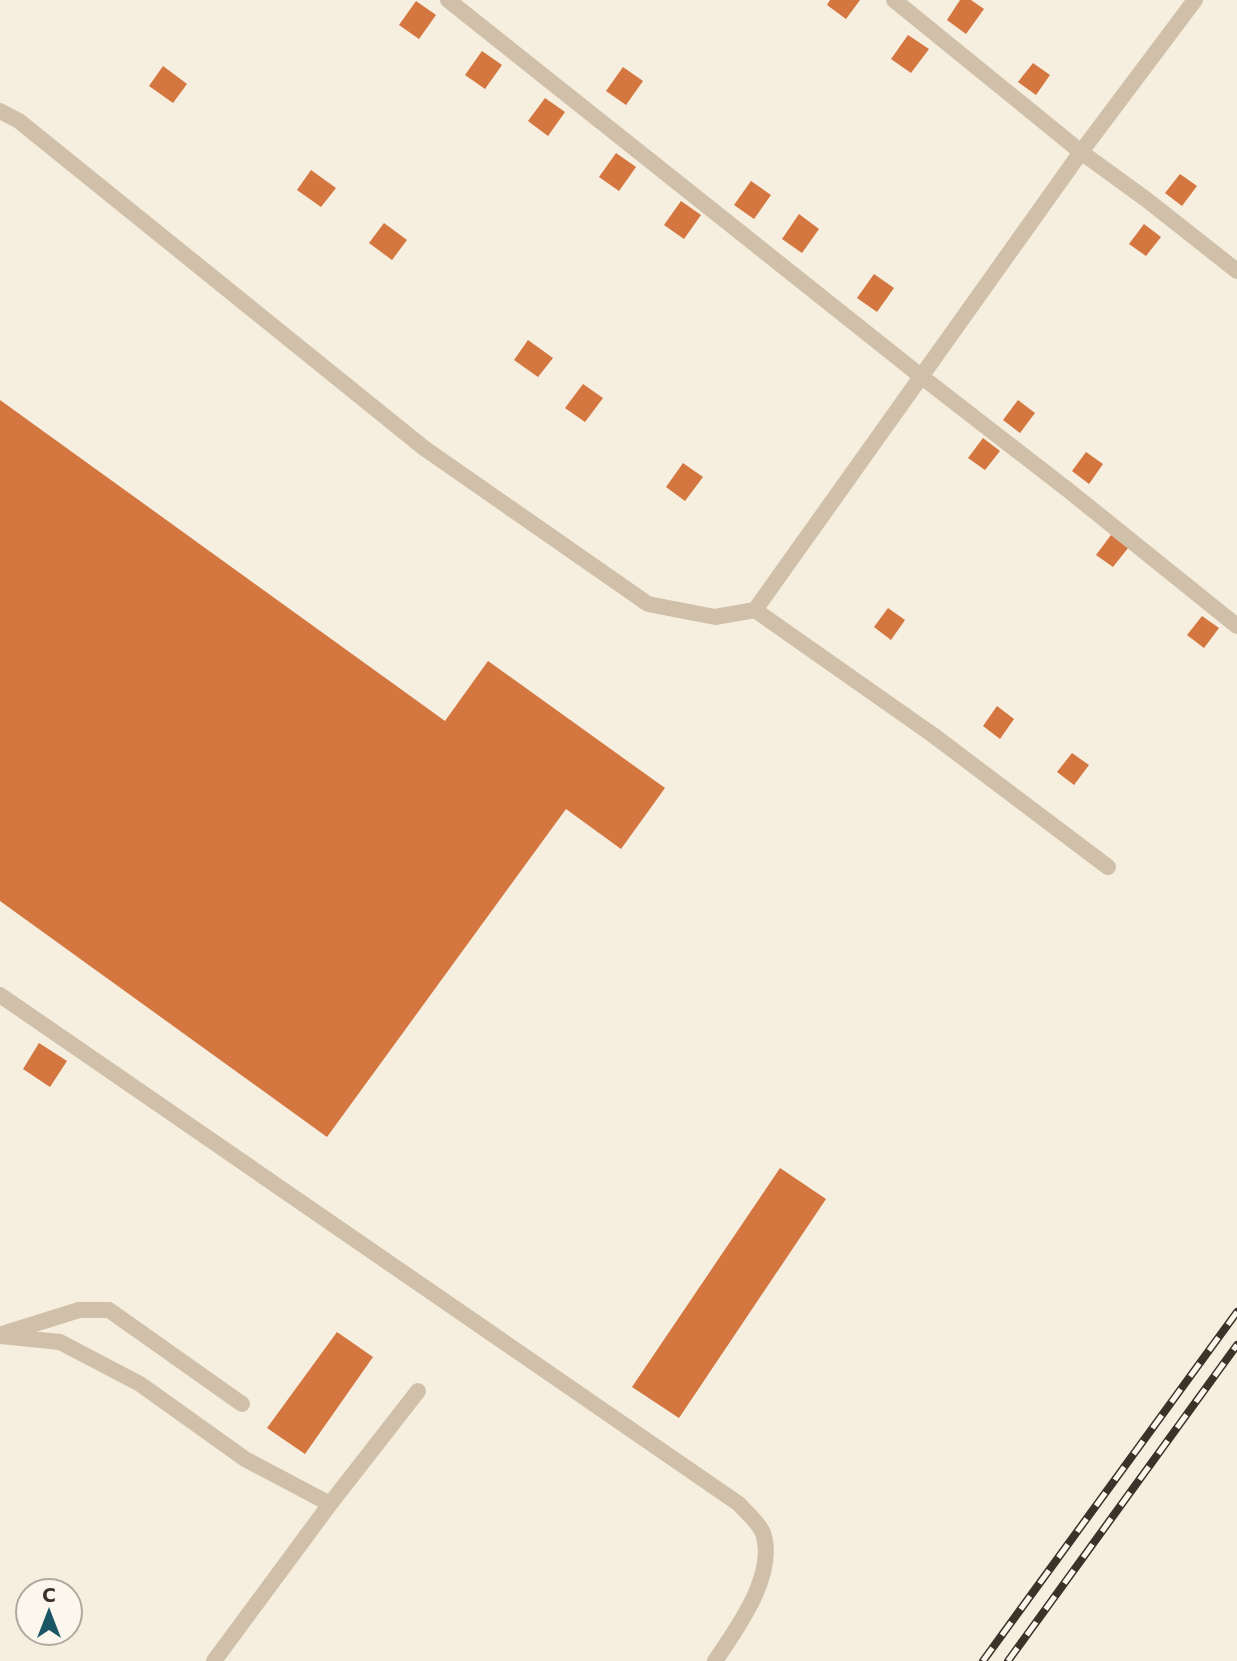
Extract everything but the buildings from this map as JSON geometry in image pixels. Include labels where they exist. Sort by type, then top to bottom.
[{"type":"lane","points":[[448,0],[1237,626]]},
{"type":"lane","points":[[894,0],[1081,152],[1237,271]]},
{"type":"lane","points":[[0,111],[19,121],[424,448],[648,604],[715,617],[755,610],[1081,152],[1195,0]]},
{"type":"lane","points":[[755,610],[933,735],[1108,867]]},
{"type":"lane","points":[[0,995],[739,1504],[762,1532],[766,1560],[755,1596],[715,1661]]},
{"type":"lane","points":[[0,1335],[79,1310],[109,1310],[242,1404]]},
{"type":"lane","points":[[0,1335],[61,1342],[140,1384],[245,1459],[331,1504]]},
{"type":"lane","points":[[214,1661],[418,1391]]},
{"type":"railway","points":[[983,1661],[1237,1312]]},
{"type":"railway","points":[[1008,1661],[1237,1345]]}]
